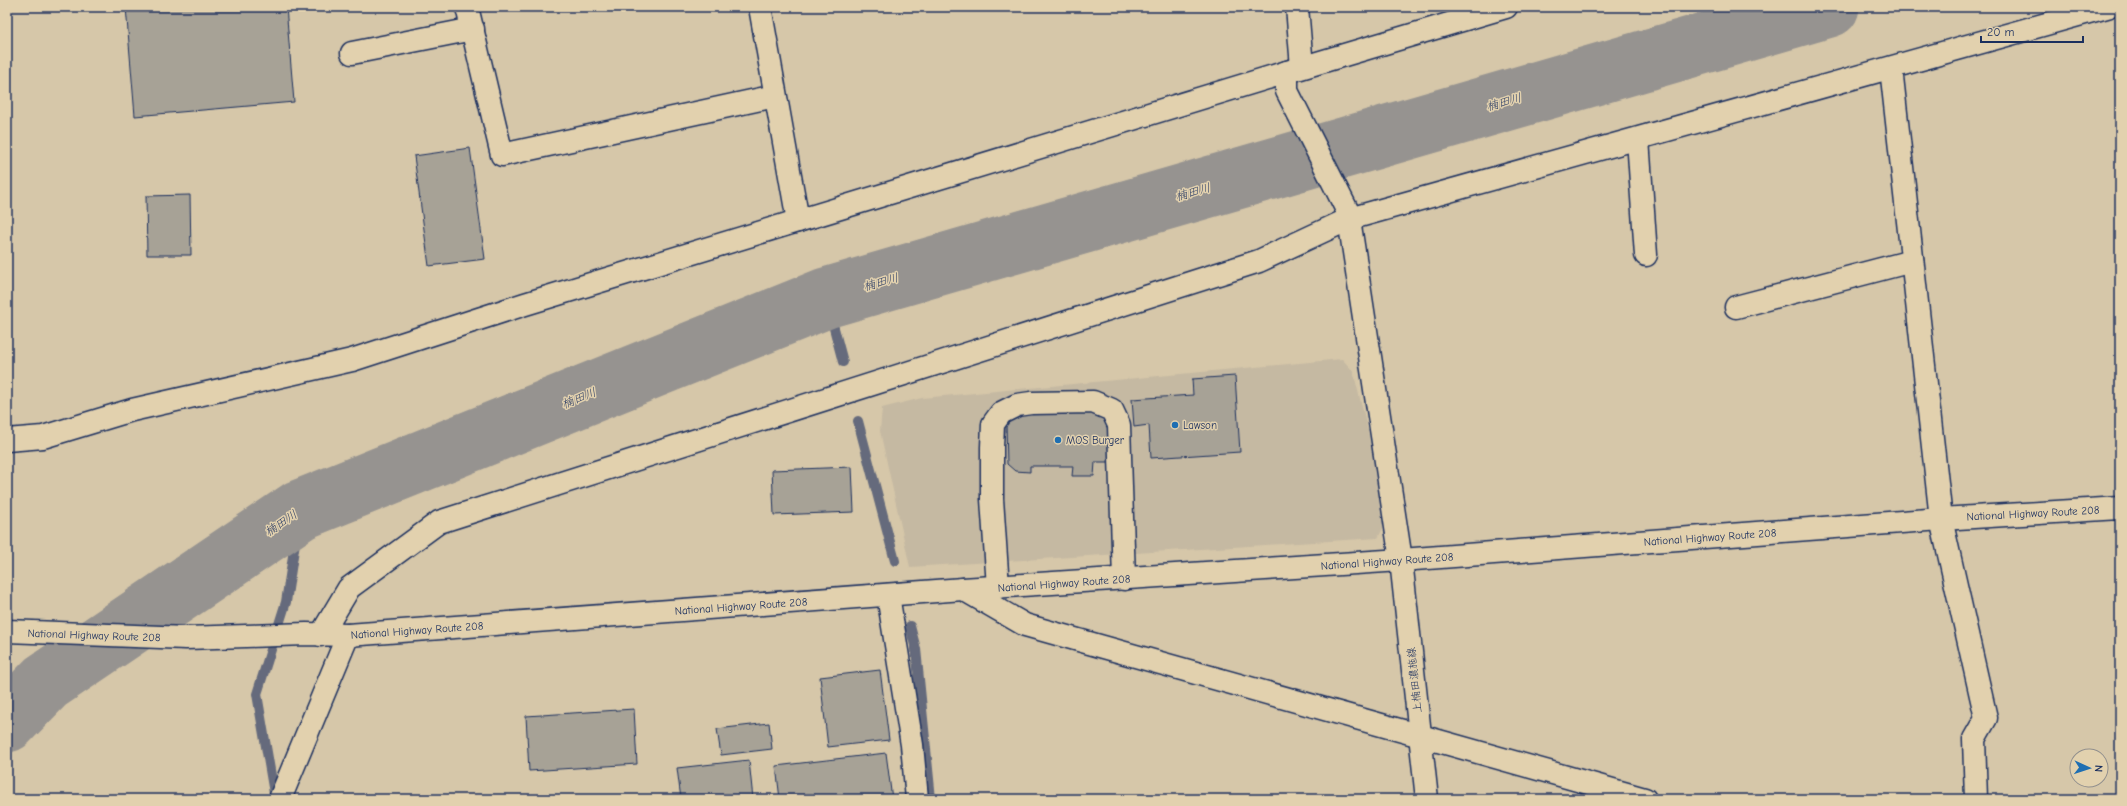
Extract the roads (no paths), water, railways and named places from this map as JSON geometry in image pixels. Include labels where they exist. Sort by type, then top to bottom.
[{"type":"main road","points":[[467,7],[502,155],[775,96]]},
{"type":"main road","points":[[760,7],[798,221]]},
{"type":"main road","points":[[1292,77],[1297,7]]},
{"type":"main road","points":[[7,440],[43,437],[132,410],[352,360],[526,304],[798,221],[1292,77],[1506,7]]},
{"type":"main road","points":[[314,634],[349,588],[439,522],[1259,261],[1348,214],[1638,139],[2107,7]]},
{"type":"main road","points":[[352,53],[473,29]]},
{"type":"main road","points":[[1891,68],[1941,519],[1986,718],[1974,739],[1976,799]]},
{"type":"main road","name":"上楠田濃施線","points":[[1292,77],[1348,214],[1401,560],[1427,799]]},
{"type":"main road","points":[[1638,139],[1646,256]]},
{"type":"main road","points":[[1736,307],[1912,261]]},
{"type":"main road","points":[[998,587],[992,499],[993,424],[1001,413],[1017,405],[1031,403],[1093,402],[1112,410],[1117,419],[1119,425],[1124,579]]},
{"type":"main road","name":"National Highway Route 208","points":[[13,631],[186,638],[314,634],[348,635],[963,589],[1401,560],[1941,519],[2120,508]]},
{"type":"main road","points":[[963,589],[1025,625],[1421,738],[1645,799]]},
{"type":"main road","points":[[888,595],[912,745],[916,799]]},
{"type":"main road","points":[[280,799],[348,635]]},
{"type":"waterway","name":"楠田川","points":[[7,722],[46,682],[300,510],[826,298],[1829,7]]},
{"type":"waterway","points":[[826,298],[843,362]]},
{"type":"waterway","points":[[858,421],[895,561]]},
{"type":"waterway","points":[[275,799],[257,694],[286,602],[300,510]]},
{"type":"waterway","points":[[910,626],[916,649],[931,799]]},
{"type":"place","name":"Lawson","points":[[1175,425]]},
{"type":"place","name":"MOS Burger","points":[[1058,440]]}]
